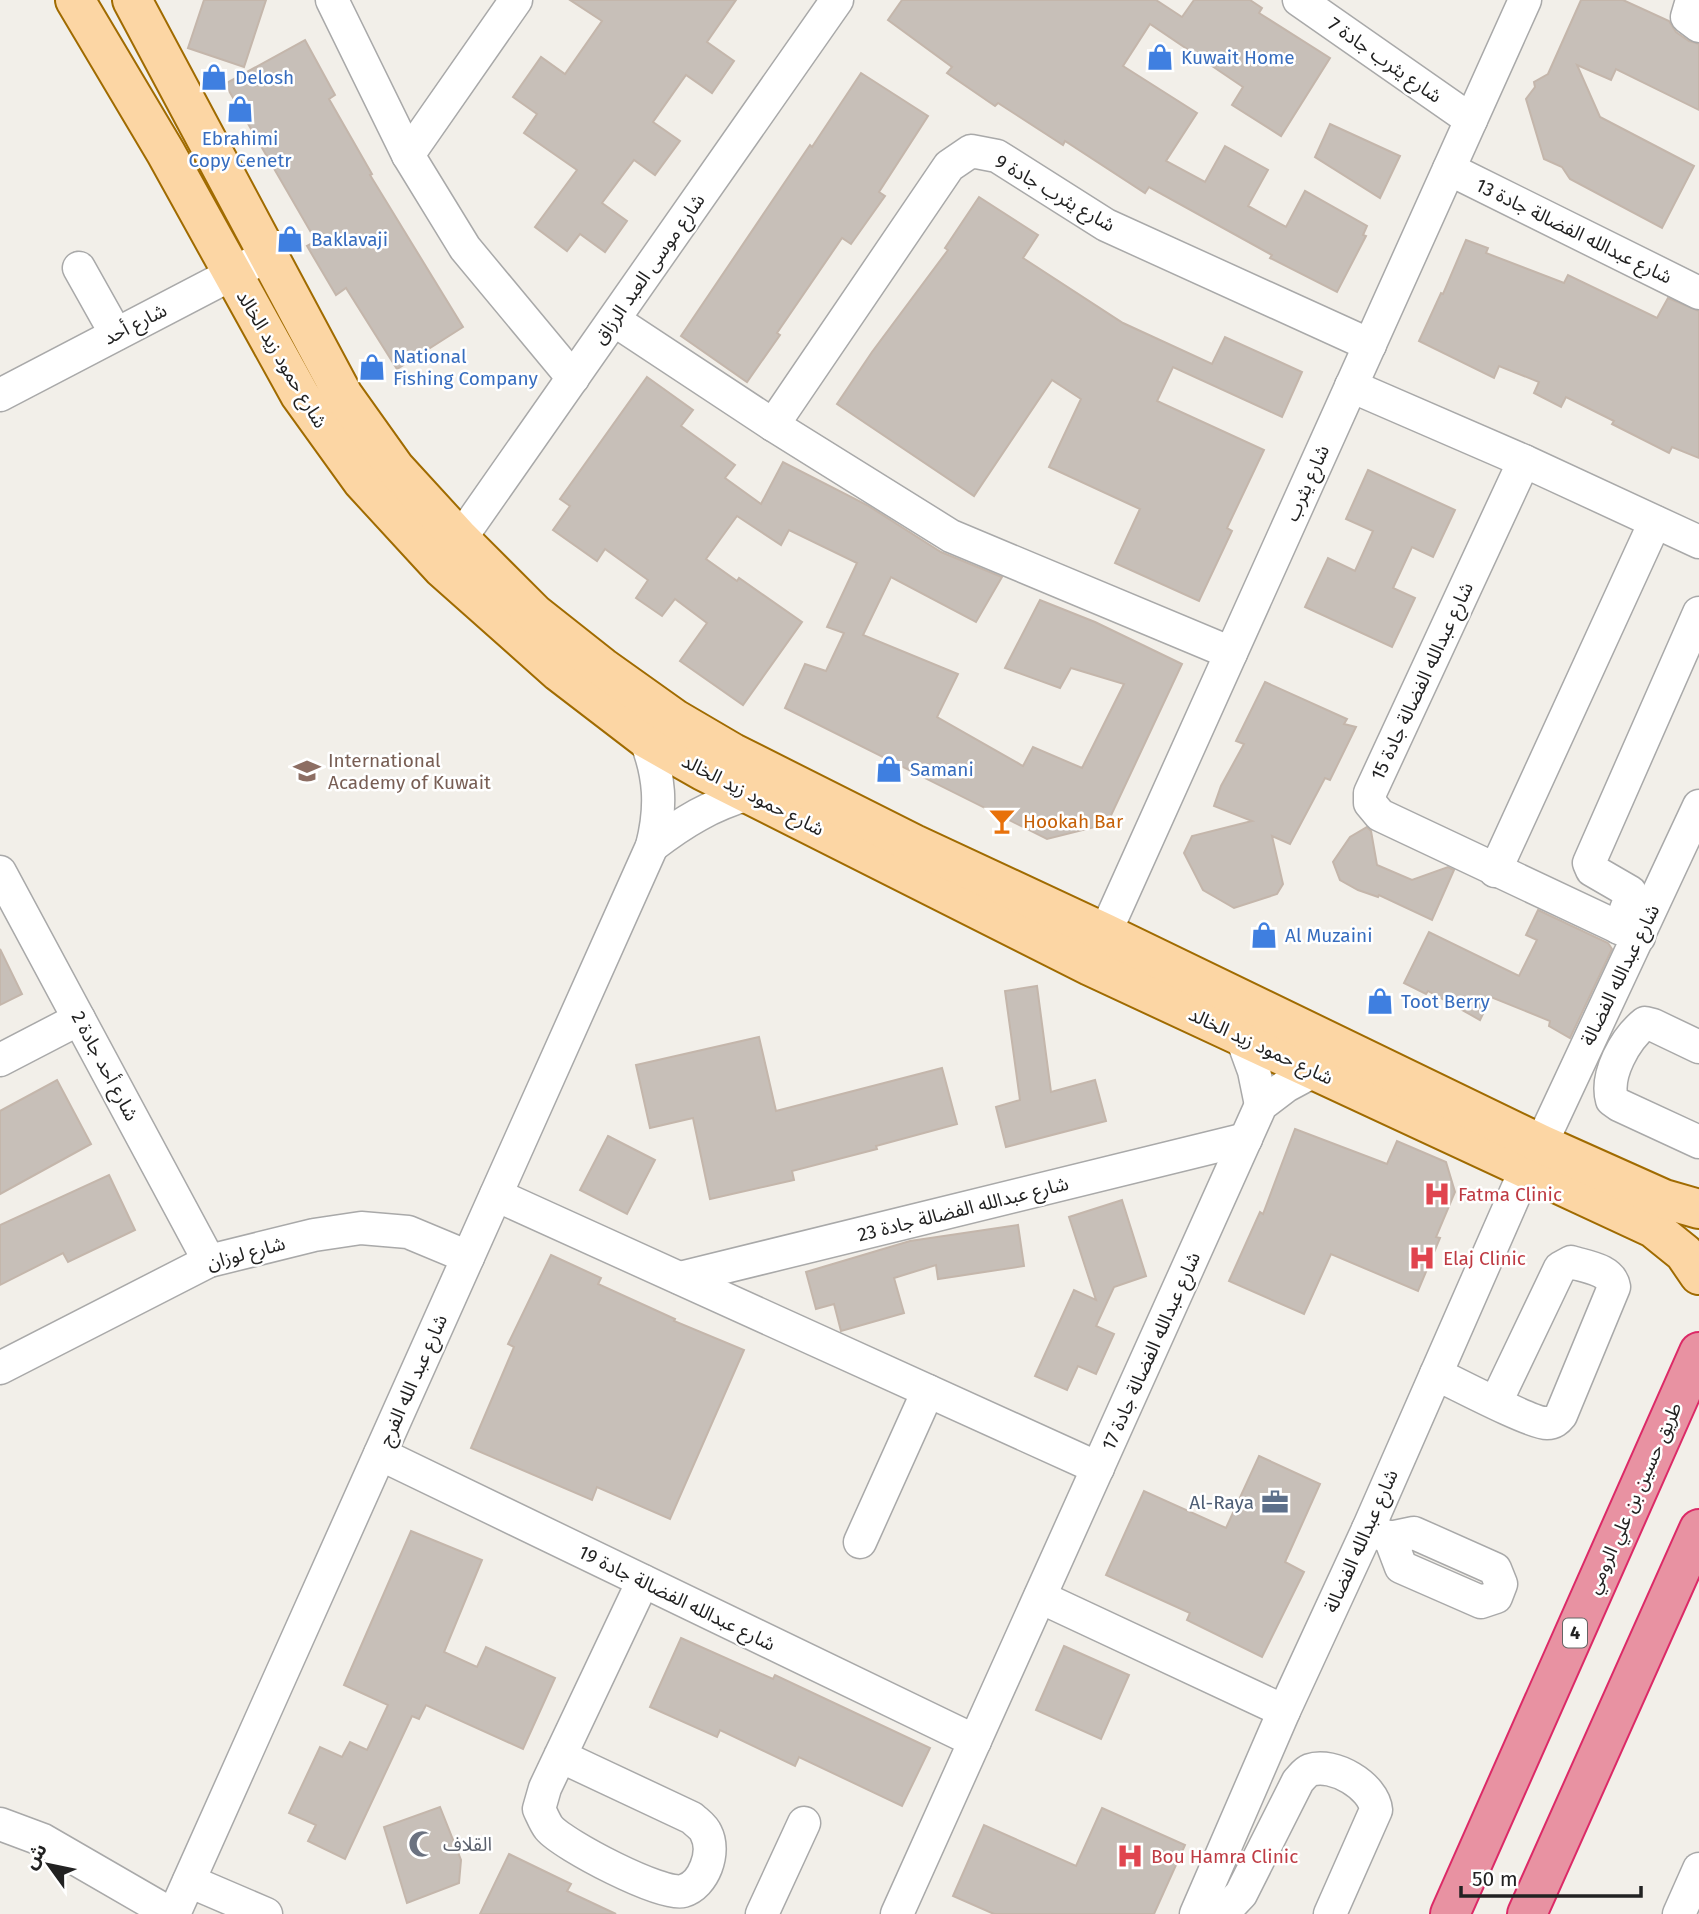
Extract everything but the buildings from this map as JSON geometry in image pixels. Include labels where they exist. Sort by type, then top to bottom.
[{"type":"highway","name":"طريق حسين بن علي الرومي","points":[[1450,1914],[1699,1352]]},
{"type":"highway","points":[[1527,1914],[1699,1529]]},
{"type":"main road","name":"شارع حمود زيد الخالد","points":[[75,0],[166,153],[300,395],[362,481],[452,576],[559,672],[645,738],[749,794],[1097,950],[1534,1157],[1669,1239],[1684,1253],[1699,1275]]},
{"type":"main road","name":"شارع حمود زيد الخالد","points":[[132,0],[343,395],[395,468],[460,539],[535,614],[602,667],[675,719],[733,753],[914,844],[1242,1038],[1314,1071],[1534,1157],[1699,1209]]},
{"type":"street","points":[[332,0],[408,155],[465,247],[573,378]]},
{"type":"street","points":[[408,155],[516,0]]},
{"type":"street","name":"شارع موسى العبد الرزاق","points":[[460,539],[837,0]]},
{"type":"street","name":"شارع يثرب جادة 7","points":[[1299,0],[1471,120]]},
{"type":"street","name":"شارع يثرب","points":[[1097,950],[1525,0]]},
{"type":"street","points":[[1692,0],[1687,17],[1699,26]]},
{"type":"street","name":"شارع يثرب جادة 9","points":[[773,425],[948,166],[971,151],[998,156],[1106,225],[1370,345]]},
{"type":"street","name":"شارع عبدالله الفضالة جادة 13","points":[[1449,169],[1699,293]]},
{"type":"street","name":"شارع أحد","points":[[0,395],[270,254]]},
{"type":"street","points":[[79,268],[116,334]]},
{"type":"street","points":[[614,320],[773,425],[951,536],[1231,653]]},
{"type":"street","points":[[1352,386],[1524,461],[1699,542]]},
{"type":"street","name":"شارع عبدالله الفضالة جادة 15","points":[[1524,461],[1370,793],[1370,803],[1380,815],[1629,932]]},
{"type":"street","points":[[1495,871],[1655,522]]},
{"type":"street","points":[[1629,932],[1630,892],[1592,870],[1589,863],[1699,614]]},
{"type":"street","name":"شارع عبد الله الفرج","points":[[173,1914],[652,846],[659,813],[658,780],[645,738]]},
{"type":"street","name":"شارع عبد الله الفرج","points":[[652,846],[707,808],[749,794]]},
{"type":"street","name":"شارع عبدالله الفضالة","points":[[1211,1911],[1284,1711],[1378,1533],[1436,1374],[1587,1043],[1629,932],[1699,806]]},
{"type":"street","name":"شارع أحد جادة 2","points":[[0,872],[209,1261]]},
{"type":"street","points":[[0,1060],[79,1019]]},
{"type":"street","points":[[1699,1047],[1645,1023],[1617,1058],[1610,1093],[1612,1100],[1699,1142]]},
{"type":"street","points":[[1242,1038],[1254,1071],[1261,1105]]},
{"type":"street","points":[[1587,1043],[1617,1058]]},
{"type":"street","name":"شارع عبدالله الفضالة جادة 17","points":[[897,1914],[1261,1105],[1286,1086],[1314,1071]]},
{"type":"street","name":"شارع عبدالله الفضالة جادة 23","points":[[680,1278],[1246,1139]]},
{"type":"street","points":[[496,1195],[1098,1468]]},
{"type":"street","name":"شارع لوزان","points":[[0,1368],[209,1261],[314,1236],[361,1228],[408,1232],[468,1257]]},
{"type":"street","points":[[1436,1374],[1496,1402],[1544,1424],[1554,1422],[1561,1415],[1614,1287],[1607,1274],[1572,1262],[1560,1268],[1496,1402]]},
{"type":"street","points":[[860,1542],[928,1391]]},
{"type":"street","name":"شارع عبدالله الفضالة جادة 19","points":[[380,1454],[975,1741]]},
{"type":"street","points":[[560,1756],[692,1818],[706,1832],[710,1846],[708,1864],[698,1880],[683,1891],[664,1891],[580,1851],[549,1828],[539,1809],[545,1788],[560,1756],[643,1581]]},
{"type":"street","points":[[1040,1597],[1284,1711]]},
{"type":"street","points":[[1211,1911],[1241,1894],[1297,1781],[1308,1771],[1320,1769],[1350,1776],[1371,1793],[1376,1810],[1330,1914]]},
{"type":"street","points":[[762,1914],[804,1823]]},
{"type":"street","points":[[0,1824],[43,1840],[173,1914]]},
{"type":"street","points":[[1679,1914],[1699,1870]]},
{"type":"street","points":[[189,1881],[266,1914]]},
{"type":"place","name":"Kuwait Home","points":[[1160,57]]},
{"type":"place","name":"Delosh","points":[[214,77]]},
{"type":"place","name":"Ebrahimi Copy Cenetr","points":[[240,109]]},
{"type":"place","name":"Baklavaji","points":[[290,239]]},
{"type":"place","name":"National Fishing Company","points":[[372,367]]},
{"type":"place","name":"Samani","points":[[889,769]]},
{"type":"place","name":"International Academy of Kuwait","points":[[307,771]]},
{"type":"place","name":"Hookah Bar","points":[[1002,821]]},
{"type":"place","name":"Al Muzaini","points":[[1264,935]]},
{"type":"place","name":"Toot Berry","points":[[1380,1001]]},
{"type":"place","name":"Fatma Clinic","points":[[1437,1194]]},
{"type":"place","name":"Elaj Clinic","points":[[1422,1258]]},
{"type":"place","name":"Al-Raya","points":[[1275,1502]]},
{"type":"place","name":"القلاف","points":[[422,1844]]},
{"type":"place","name":"Bou Hamra Clinic","points":[[1130,1856]]}]
